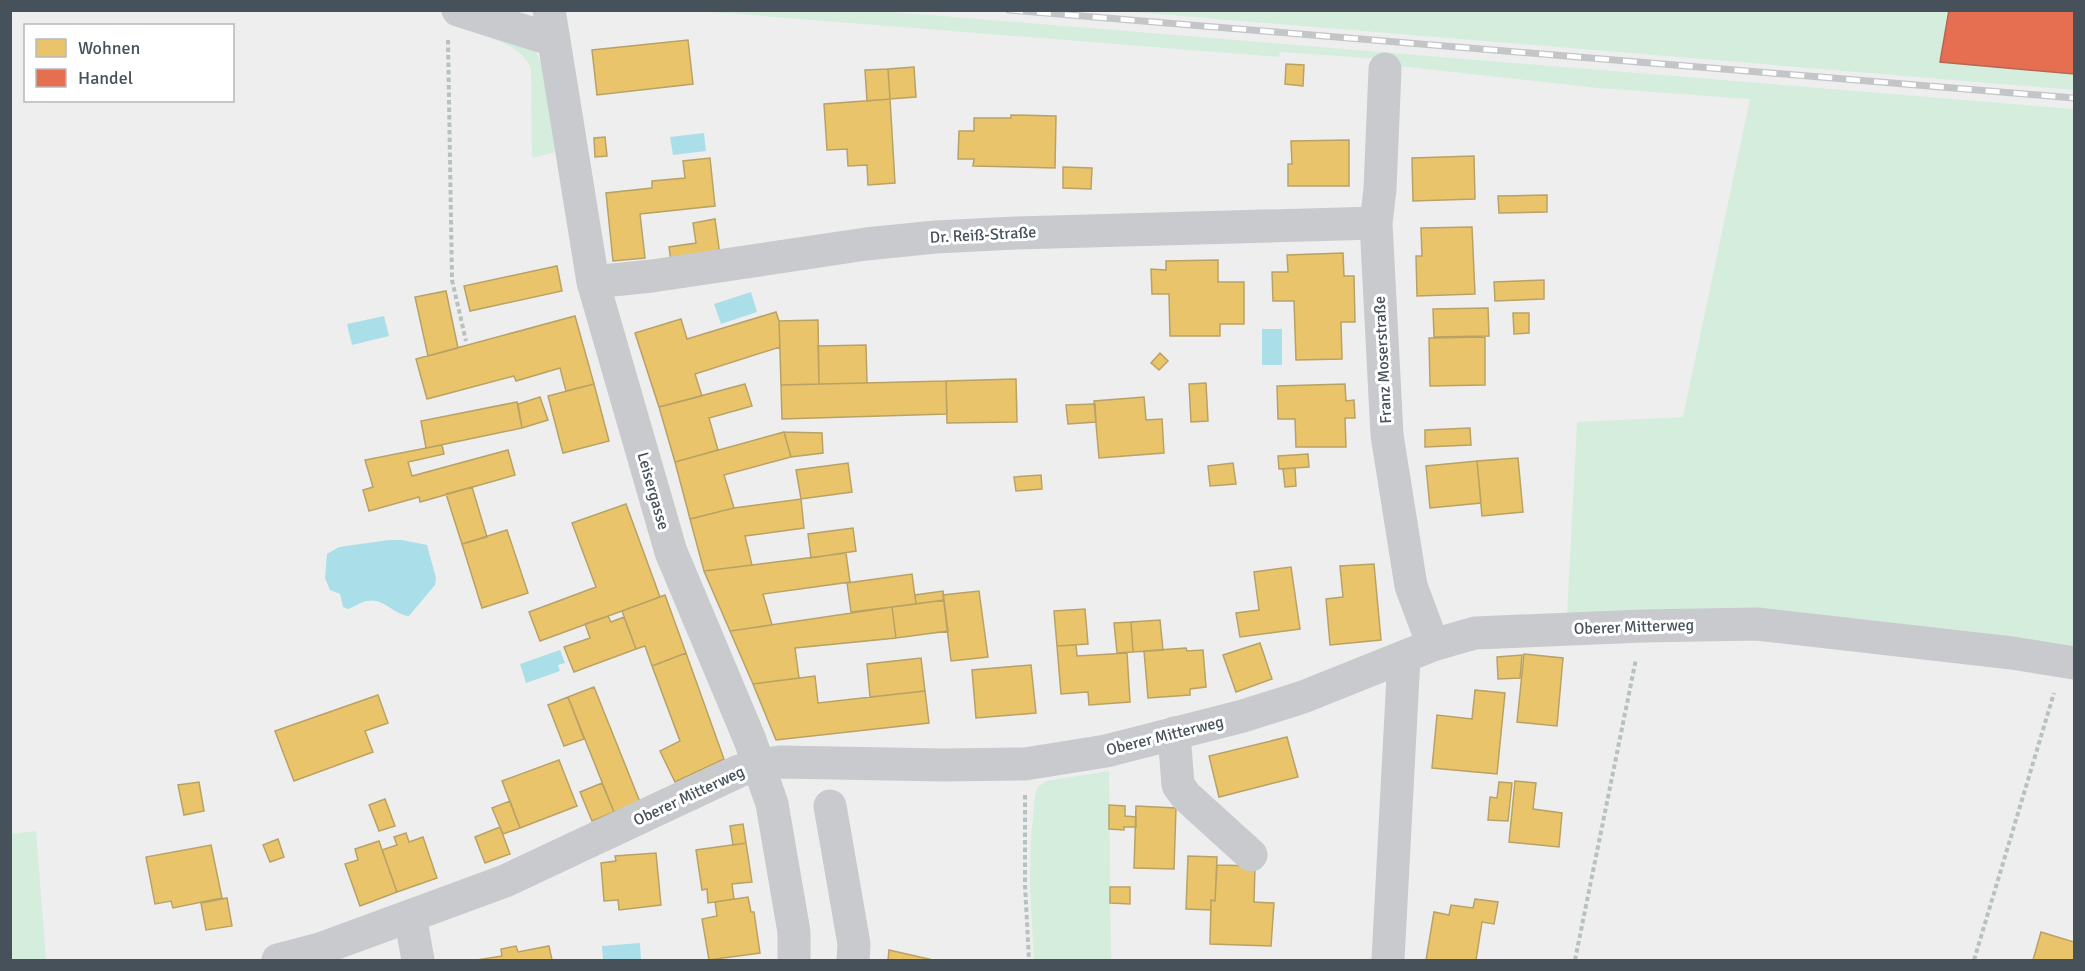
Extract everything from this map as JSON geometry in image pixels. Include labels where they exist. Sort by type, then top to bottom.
[{"type":"street","points":[[454,22],[551,25]]},
{"type":"street","name":"Leisergasse","points":[[551,25],[593,282],[671,552],[759,765],[772,804],[794,932],[794,960]]},
{"type":"street","name":"Franz Moserstraße","points":[[1385,69],[1380,189],[1376,223],[1387,435],[1411,586],[1418,651]]},
{"type":"street","name":"Dr. Reiß-Straße","points":[[593,282],[652,276],[866,244],[936,237],[1376,223]]},
{"type":"street","name":"Oberer Mitterweg","points":[[278,960],[320,949],[506,881],[739,771],[759,765],[780,762],[1025,764],[1106,751],[1243,716],[1303,697],[1418,651],[1475,633],[1757,624],[2012,653],[2069,662]]},
{"type":"street","points":[[1388,960],[1418,651]]},
{"type":"street","points":[[1174,733],[1178,785],[1186,796],[1251,855]]},
{"type":"street","points":[[830,806],[854,944],[853,960]]},
{"type":"street","points":[[410,916],[418,960]]},
{"type":"path","points":[[454,22],[447,44],[452,280],[466,342]]},
{"type":"path","points":[[1575,960],[1643,626]]},
{"type":"path","points":[[1974,960],[2069,662]]},
{"type":"path","points":[[1025,764],[1025,885],[1029,960]]},
{"type":"green space","points":[[700,11],[882,11],[2074,109],[2074,649],[1567,617],[1577,422],[1683,417],[1750,99],[1598,88],[1398,66],[1398,60],[1280,52],[1279,57]]},
{"type":"green space","points":[[1122,11],[1949,11],[1940,62],[2074,74],[2074,90]]},
{"type":"green space","points":[[469,26],[517,39],[528,44],[535,52],[545,77],[555,152],[532,158],[531,70],[527,61],[521,54],[504,43],[464,29]]},
{"type":"green space","points":[[1109,771],[1111,960],[1034,960],[1030,885],[1031,838],[1035,795],[1038,787],[1046,781]]},
{"type":"green space","points":[[36,831],[46,960],[11,960],[11,834]]},
{"type":"water","points":[[704,133],[706,151],[673,155],[670,137]]},
{"type":"water","points":[[751,292],[757,312],[721,324],[714,304]]},
{"type":"water","points":[[384,316],[389,336],[352,345],[347,324]]},
{"type":"water","points":[[1262,329],[1282,329],[1282,365],[1262,365]]},
{"type":"water","points":[[389,540],[427,545],[436,578],[435,585],[409,616],[373,600],[348,609],[343,607],[340,594],[330,590],[325,578],[327,554],[339,547]]},
{"type":"water","points":[[560,650],[565,663],[558,665],[560,671],[526,683],[520,664]]},
{"type":"water","points":[[640,943],[641,960],[603,960],[602,946]]},
{"type":"building: Wohnen","points":[[688,40],[693,84],[597,95],[592,50]]},
{"type":"building: Wohnen","points":[[1286,64],[1304,65],[1303,86],[1285,84]]},
{"type":"building: Wohnen","points":[[914,67],[916,97],[890,99],[888,69]]},
{"type":"building: Wohnen","points":[[888,69],[890,99],[867,101],[865,70]]},
{"type":"building: Wohnen","points":[[890,99],[895,183],[868,185],[867,165],[848,166],[847,149],[827,150],[824,104]]},
{"type":"building: Wohnen","points":[[1011,115],[1056,116],[1055,168],[973,166],[974,159],[958,159],[959,131],[974,131],[974,118],[1011,118]]},
{"type":"building: Wohnen","points":[[605,137],[607,156],[595,157],[594,138]]},
{"type":"building: Wohnen","points":[[1349,140],[1349,186],[1288,186],[1288,164],[1292,164],[1291,141]]},
{"type":"building: Wohnen","points":[[1474,156],[1475,199],[1413,201],[1412,158]]},
{"type":"building: Wohnen","points":[[710,158],[715,206],[640,214],[645,258],[613,261],[606,193],[652,188],[652,181],[685,178],[683,161]]},
{"type":"building: Wohnen","points":[[1063,167],[1092,168],[1091,189],[1063,188]]},
{"type":"building: Wohnen","points":[[1547,195],[1547,212],[1499,213],[1498,196]]},
{"type":"building: Wohnen","points":[[715,219],[720,255],[671,262],[669,247],[696,243],[693,223]]},
{"type":"building: Wohnen","points":[[1472,227],[1475,294],[1417,296],[1416,256],[1422,256],[1421,228]]},
{"type":"building: Wohnen","points":[[1343,253],[1344,276],[1354,276],[1355,322],[1341,322],[1342,359],[1296,360],[1294,301],[1273,301],[1272,272],[1288,272],[1287,255]]},
{"type":"building: Wohnen","points":[[1218,260],[1218,282],[1244,282],[1244,324],[1220,324],[1220,336],[1170,336],[1169,294],[1152,294],[1151,269],[1166,270],[1166,261]]},
{"type":"building: Wohnen","points":[[557,266],[562,291],[470,311],[464,286]]},
{"type":"building: Wohnen","points":[[1544,280],[1544,299],[1495,301],[1494,282]]},
{"type":"building: Wohnen","points":[[446,291],[458,348],[428,356],[415,297]]},
{"type":"building: Wohnen","points":[[1488,308],[1489,336],[1434,337],[1433,309]]},
{"type":"building: Wohnen","points":[[776,312],[779,321],[780,347],[695,374],[702,396],[659,407],[635,333],[681,319],[687,339]]},
{"type":"building: Wohnen","points":[[1513,313],[1529,313],[1529,333],[1514,334]]},
{"type":"building: Wohnen","points":[[575,316],[594,384],[566,391],[560,368],[516,381],[514,376],[427,399],[416,359]]},
{"type":"building: Wohnen","points":[[818,320],[819,384],[781,385],[779,321]]},
{"type":"building: Wohnen","points":[[1485,337],[1485,385],[1430,386],[1429,338]]},
{"type":"building: Wohnen","points":[[866,345],[867,383],[819,384],[818,346]]},
{"type":"building: Wohnen","points":[[1160,353],[1168,361],[1159,370],[1151,363]]},
{"type":"building: Wohnen","points":[[1016,379],[1017,422],[947,423],[946,381]]},
{"type":"building: Wohnen","points":[[946,381],[947,414],[782,419],[781,385]]},
{"type":"building: Wohnen","points":[[1206,383],[1208,421],[1191,422],[1189,384]]},
{"type":"building: Wohnen","points":[[594,384],[609,441],[563,453],[548,396]]},
{"type":"building: Wohnen","points":[[745,384],[752,406],[709,418],[718,450],[675,462],[659,407]]},
{"type":"building: Wohnen","points":[[1345,384],[1346,401],[1354,400],[1355,418],[1345,418],[1346,447],[1296,447],[1295,419],[1278,419],[1277,386]]},
{"type":"building: Wohnen","points":[[540,397],[548,420],[522,428],[518,404]]},
{"type":"building: Wohnen","points":[[1144,397],[1146,420],[1162,419],[1164,453],[1099,458],[1094,401]]},
{"type":"building: Wohnen","points":[[517,402],[522,428],[426,448],[421,421]]},
{"type":"building: Wohnen","points":[[1095,404],[1096,422],[1068,424],[1066,405]]},
{"type":"building: Wohnen","points":[[1470,428],[1471,445],[1425,447],[1425,430]]},
{"type":"building: Wohnen","points":[[784,432],[791,457],[724,475],[734,508],[690,519],[675,462]]},
{"type":"building: Wohnen","points":[[784,432],[822,433],[823,453],[791,457]]},
{"type":"building: Wohnen","points":[[442,445],[444,454],[408,462],[412,476],[508,450],[515,475],[420,502],[419,497],[369,511],[363,490],[373,487],[365,460]]},
{"type":"building: Wohnen","points":[[1308,454],[1309,467],[1279,469],[1278,456]]},
{"type":"building: Wohnen","points":[[1518,458],[1523,512],[1482,516],[1477,461]]},
{"type":"building: Wohnen","points":[[1477,461],[1481,503],[1430,508],[1426,466]]},
{"type":"building: Wohnen","points":[[848,463],[852,492],[801,499],[796,470]]},
{"type":"building: Wohnen","points":[[1233,463],[1236,484],[1210,486],[1208,466]]},
{"type":"building: Wohnen","points":[[1295,468],[1296,486],[1285,487],[1283,469]]},
{"type":"building: Wohnen","points":[[1041,475],[1042,489],[1016,491],[1014,477]]},
{"type":"building: Wohnen","points":[[472,487],[487,537],[462,544],[446,494]]},
{"type":"building: Wohnen","points":[[801,499],[804,528],[745,536],[752,565],[704,571],[690,519],[734,508]]},
{"type":"building: Wohnen","points":[[626,504],[660,597],[540,641],[529,612],[596,587],[572,523]]},
{"type":"building: Wohnen","points":[[853,528],[856,551],[811,558],[808,534]]},
{"type":"building: Wohnen","points":[[507,530],[528,593],[482,608],[462,544]]},
{"type":"building: Wohnen","points":[[846,553],[850,582],[763,594],[772,625],[730,631],[704,571]]},
{"type":"building: Wohnen","points":[[1374,564],[1381,640],[1330,645],[1326,599],[1343,597],[1340,566]]},
{"type":"building: Wohnen","points":[[1291,567],[1300,629],[1240,637],[1236,613],[1259,610],[1254,572]]},
{"type":"building: Wohnen","points":[[912,574],[916,604],[851,612],[847,583]]},
{"type":"building: Wohnen","points":[[943,591],[944,600],[916,604],[915,595]]},
{"type":"building: Wohnen","points":[[979,591],[988,657],[951,661],[943,595]]},
{"type":"building: Wohnen","points":[[665,595],[686,653],[652,666],[645,646],[636,649],[622,611]]},
{"type":"building: Wohnen","points":[[944,600],[948,631],[896,638],[892,607]]},
{"type":"building: Wohnen","points":[[892,607],[896,638],[795,648],[799,678],[753,684],[730,631]]},
{"type":"building: Wohnen","points":[[1085,609],[1088,644],[1057,646],[1054,611]]},
{"type":"building: Wohnen","points":[[608,616],[611,622],[624,617],[636,649],[574,672],[564,647],[590,638],[585,624]]},
{"type":"building: Wohnen","points":[[1160,620],[1163,650],[1133,652],[1131,622]]},
{"type":"building: Wohnen","points":[[1131,622],[1133,652],[1117,653],[1114,623]]},
{"type":"building: Wohnen","points":[[1260,643],[1272,679],[1236,692],[1223,655]]},
{"type":"building: Wohnen","points":[[1076,645],[1077,656],[1127,653],[1130,702],[1089,705],[1088,692],[1061,694],[1057,646]]},
{"type":"building: Wohnen","points":[[1186,648],[1187,651],[1203,650],[1206,687],[1190,689],[1190,695],[1148,698],[1144,651]]},
{"type":"building: Wohnen","points":[[686,653],[724,759],[675,782],[660,751],[680,741],[652,666]]},
{"type":"building: Wohnen","points":[[1524,654],[1563,658],[1557,726],[1517,722]]},
{"type":"building: Wohnen","points":[[1522,655],[1520,678],[1498,679],[1497,657]]},
{"type":"building: Wohnen","points":[[921,658],[925,691],[870,697],[867,664]]},
{"type":"building: Wohnen","points":[[1031,665],[1036,713],[976,718],[972,670]]},
{"type":"building: Wohnen","points":[[815,676],[818,703],[925,691],[929,723],[776,740],[753,684]]},
{"type":"building: Wohnen","points":[[594,687],[640,802],[614,812],[568,697]]},
{"type":"building: Wohnen","points":[[1475,690],[1505,693],[1497,774],[1432,768],[1437,715],[1472,719]]},
{"type":"building: Wohnen","points":[[378,695],[388,723],[365,731],[373,752],[294,781],[275,731]]},
{"type":"building: Wohnen","points":[[568,697],[584,739],[564,746],[548,705]]},
{"type":"building: Wohnen","points":[[1287,737],[1298,777],[1219,797],[1209,756]]},
{"type":"building: Wohnen","points":[[559,760],[577,806],[520,828],[502,781]]},
{"type":"building: Wohnen","points":[[1515,781],[1536,783],[1533,809],[1562,813],[1559,847],[1509,842]]},
{"type":"building: Wohnen","points":[[199,782],[204,811],[184,815],[178,785]]},
{"type":"building: Wohnen","points":[[1499,782],[1512,783],[1508,821],[1488,820],[1490,797],[1497,798]]},
{"type":"building: Wohnen","points":[[602,783],[614,812],[592,821],[580,792]]},
{"type":"building: Wohnen","points":[[385,799],[395,826],[379,831],[369,805]]},
{"type":"building: Wohnen","points":[[510,801],[520,828],[503,834],[492,808]]},
{"type":"building: Wohnen","points":[[1109,805],[1125,806],[1125,816],[1136,817],[1136,827],[1124,827],[1124,830],[1109,829]]},
{"type":"building: Wohnen","points":[[1136,806],[1176,808],[1174,869],[1134,868]]},
{"type":"building: Wohnen","points":[[743,824],[746,843],[733,845],[730,826]]},
{"type":"building: Wohnen","points":[[500,827],[510,854],[485,863],[475,837]]},
{"type":"building: Wohnen","points":[[406,833],[409,842],[423,837],[437,878],[397,892],[382,850],[397,845],[394,837]]},
{"type":"building: Wohnen","points":[[278,839],[284,857],[270,862],[263,845]]},
{"type":"building: Wohnen","points":[[379,841],[397,892],[360,906],[345,864],[358,860],[355,849]]},
{"type":"building: Wohnen","points":[[746,843],[752,882],[732,884],[734,899],[708,903],[707,889],[702,890],[696,850]]},
{"type":"building: Wohnen","points":[[211,845],[222,898],[173,908],[171,901],[155,904],[146,857]]},
{"type":"building: Wohnen","points":[[656,853],[661,905],[619,910],[618,900],[604,901],[601,863],[616,861],[615,856]]},
{"type":"building: Wohnen","points":[[1188,856],[1217,857],[1215,901],[1211,900],[1211,910],[1186,909]]},
{"type":"building: Wohnen","points":[[1217,865],[1255,866],[1254,902],[1274,903],[1271,946],[1210,944],[1211,900],[1215,901]]},
{"type":"building: Wohnen","points":[[1110,887],[1130,887],[1130,904],[1110,903]]},
{"type":"building: Wohnen","points":[[748,897],[751,912],[754,912],[760,953],[709,960],[702,919],[717,916],[715,902]]},
{"type":"building: Wohnen","points":[[227,898],[232,926],[206,930],[201,903]]},
{"type":"building: Wohnen","points":[[1475,899],[1498,902],[1494,924],[1482,922],[1476,960],[1426,960],[1434,912],[1449,915],[1451,905],[1473,908]]},
{"type":"building: Wohnen","points":[[2041,932],[2074,942],[2074,960],[2033,960]]},
{"type":"building: Wohnen","points":[[516,946],[518,952],[549,946],[552,960],[477,960],[502,956],[501,949]]},
{"type":"building: Wohnen","points":[[889,950],[933,960],[888,960]]},
{"type":"building: Handel","points":[[1949,10],[2074,10],[2074,74],[1940,62]]},
{"type":"railway","points":[[1009,10],[2074,98]]}]
